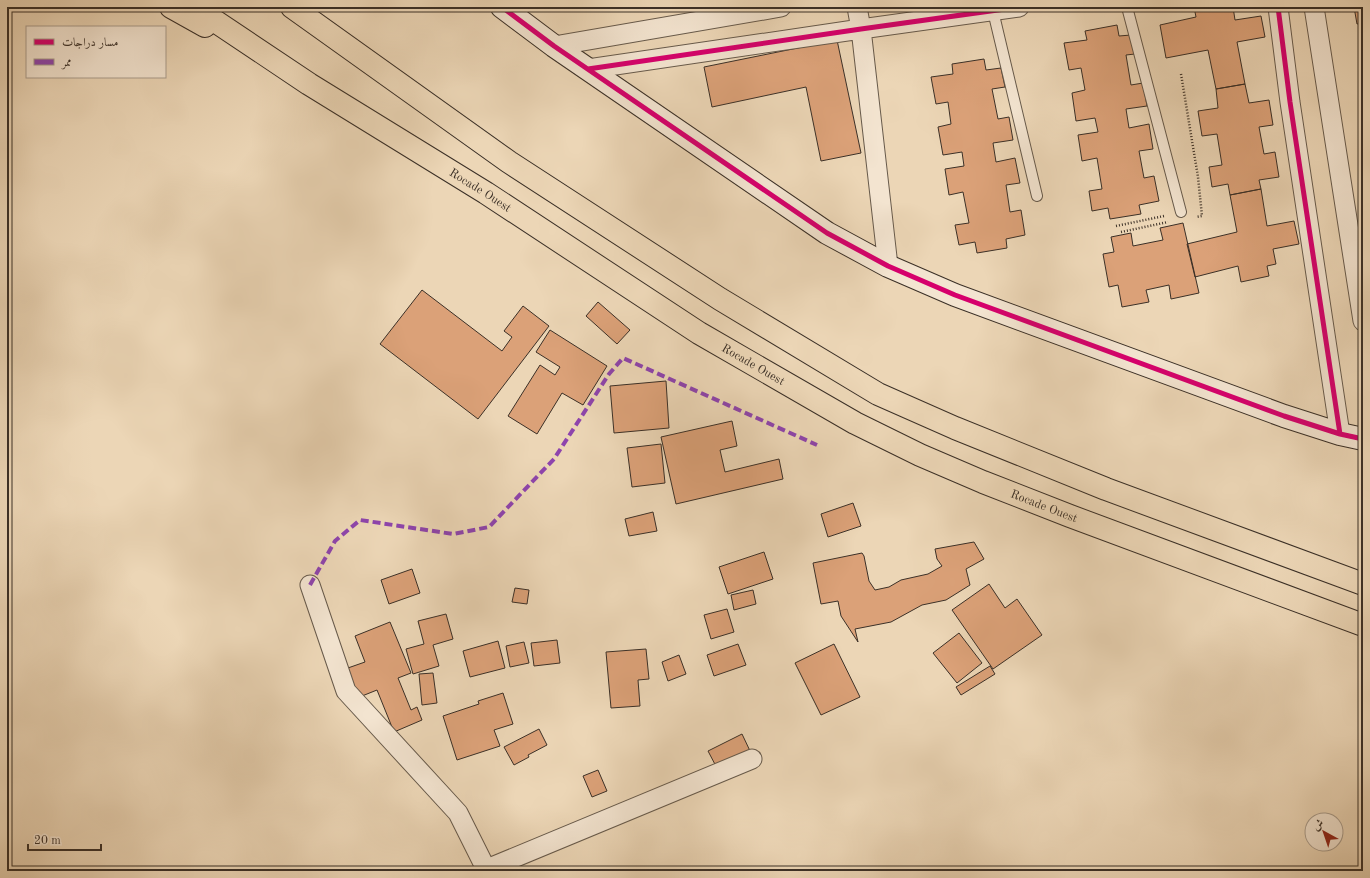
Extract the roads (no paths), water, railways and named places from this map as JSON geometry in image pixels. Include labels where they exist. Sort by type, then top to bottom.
[{"type":"highway","points":[[171,7],[309,84]]},
{"type":"highway","name":"Rocade Ouest","points":[[194,7],[309,84],[486,193],[699,333],[855,423],[920,455],[983,482],[1363,625]]},
{"type":"highway","points":[[292,7],[509,162],[720,299],[878,394],[955,428],[1106,489],[1363,584]]},
{"type":"street","points":[[502,7],[554,46],[827,233],[888,266],[921,281],[963,297],[1276,413],[1340,434],[1363,439]]},
{"type":"street","points":[[554,46],[781,7]]},
{"type":"street","points":[[857,7],[861,29],[888,266]]},
{"type":"street","points":[[588,69],[1019,7]]},
{"type":"street","points":[[1278,7],[1340,434]]},
{"type":"street","points":[[1314,7],[1363,321]]},
{"type":"street","points":[[310,585],[346,691],[458,813],[487,870],[752,759]]},
{"type":"lane","points":[[1127,7],[1180,212]]},
{"type":"lane","points":[[993,11],[1037,196]]}]
